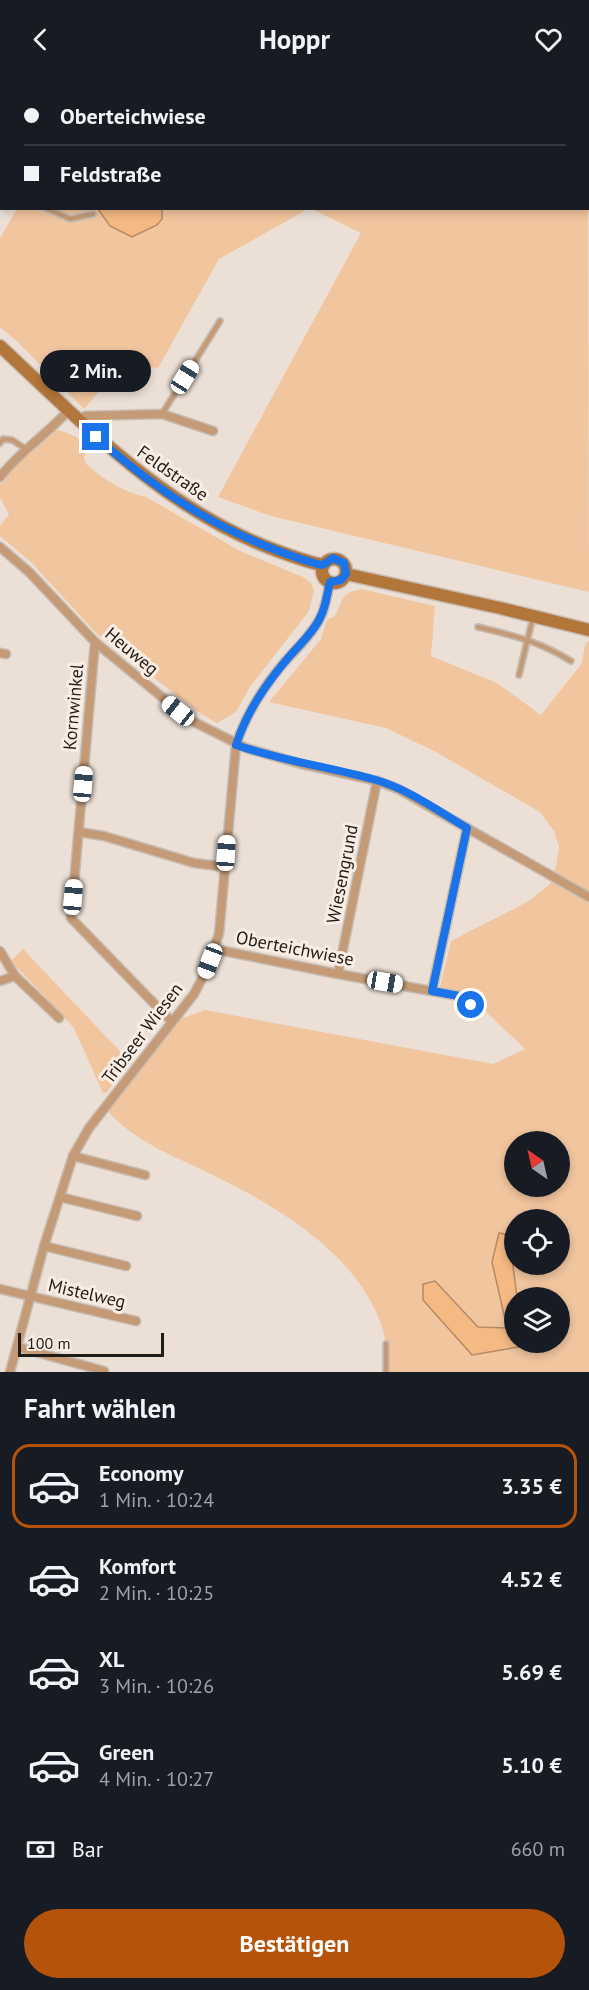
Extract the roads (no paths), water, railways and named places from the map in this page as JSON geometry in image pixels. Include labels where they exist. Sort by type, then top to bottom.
[{"type":"main road","name":"Feldstraße","points":[[0,346],[79,422],[141,475],[210,520],[249,540],[296,558],[323,565],[329,560],[337,559],[345,566],[346,574],[589,630]]},
{"type":"main road","points":[[323,565],[324,577],[330,582],[341,580],[346,574]]},
{"type":"street","points":[[0,477],[26,449],[68,411]]},
{"type":"street","points":[[79,422],[85,416],[162,414],[213,431]]},
{"type":"street","name":"Heuweg","points":[[0,547],[30,573],[95,642],[190,720],[236,745],[301,764],[377,781],[398,789],[589,897]]},
{"type":"street","name":"Tribseer Wiesen","points":[[10,1372],[44,1246],[74,1156],[89,1128],[194,994],[205,973],[219,934],[236,745],[255,700],[313,630],[321,616],[330,582]]},
{"type":"street","name":"Kornwinkel","points":[[95,642],[71,918],[172,1022]]},
{"type":"street","name":"Wiesengrund","points":[[338,974],[377,781]]},
{"type":"street","points":[[432,991],[467,828]]},
{"type":"street","points":[[79,832],[104,836],[194,864],[226,867]]},
{"type":"street","name":"Oberteichwiese","points":[[214,949],[459,996],[471,1005]]},
{"type":"street","points":[[0,951],[15,976],[59,1018]]},
{"type":"street","points":[[0,981],[15,976]]},
{"type":"street","points":[[74,1156],[145,1174]]},
{"type":"street","points":[[60,1197],[136,1216]]},
{"type":"street","points":[[44,1246],[126,1266]]},
{"type":"street","name":"Mistelweg","points":[[0,1289],[136,1321]]},
{"type":"street","points":[[18,1347],[104,1371]]},
{"type":"lane","points":[[50,210],[70,219],[93,214]]},
{"type":"lane","points":[[162,414],[220,321]]},
{"type":"lane","points":[[0,443],[3,439],[12,440],[26,449]]},
{"type":"lane","points":[[519,675],[533,617]]},
{"type":"lane","points":[[478,627],[528,639],[571,661]]},
{"type":"lane","points":[[386,1344],[386,1372]]}]
